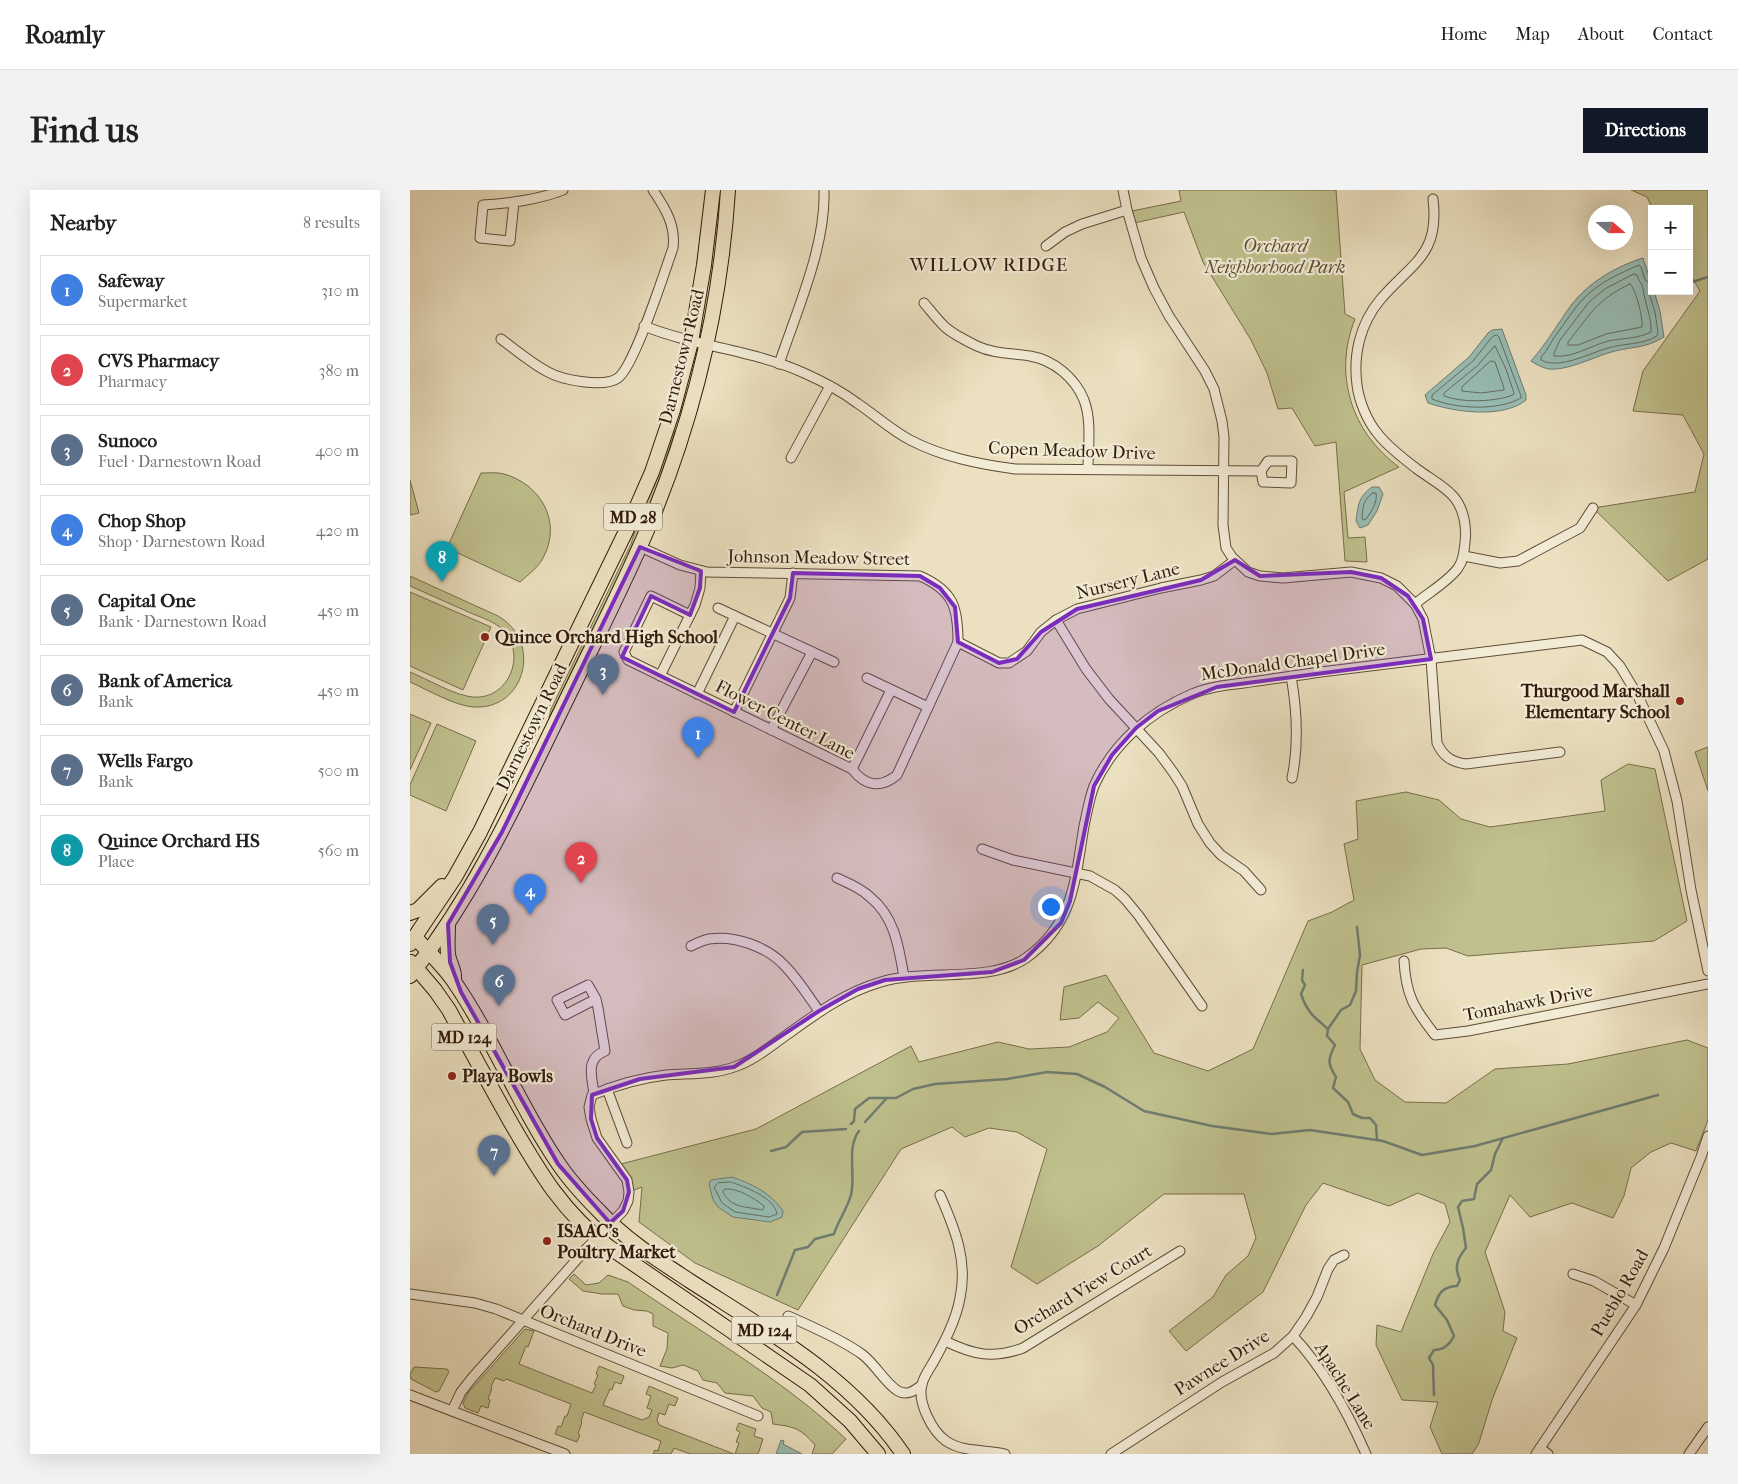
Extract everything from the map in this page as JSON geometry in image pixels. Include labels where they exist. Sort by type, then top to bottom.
[{"type":"main road","name":"Darnestown Road","points":[[412,940],[455,876],[497,798],[638,505],[661,445],[691,342],[704,265],[713,190]]},
{"type":"main road","name":"Darnestown Road","points":[[412,968],[429,952],[486,864],[640,547],[675,458],[708,346],[720,274],[728,190]]},
{"type":"main road","points":[[410,913],[418,910],[439,888],[455,876]]},
{"type":"main road","points":[[448,924],[448,952],[455,973],[454,982]]},
{"type":"main road","name":"MD 124","points":[[412,940],[429,952],[454,982],[485,1033],[558,1164],[582,1194],[610,1223],[640,1248],[798,1352],[828,1375],[861,1404],[903,1454]]},
{"type":"main road","name":"MD 124","points":[[412,968],[435,990],[449,1010],[494,1092],[558,1199],[596,1238],[810,1385],[850,1421],[878,1454]]},
{"type":"main road","points":[[494,1092],[503,1093],[524,1105]]},
{"type":"street","points":[[514,202],[510,241],[480,238],[483,205],[514,202],[554,194],[563,190]]},
{"type":"street","points":[[501,339],[547,372],[564,379],[604,383],[616,380],[623,374],[644,326],[673,248],[674,236],[668,217],[653,190]]},
{"type":"street","points":[[780,364],[820,238],[824,190]]},
{"type":"street","points":[[1124,190],[1127,210],[1141,258],[1154,288],[1214,389],[1222,421],[1224,471],[1223,525],[1226,548],[1235,560],[1248,572],[1260,576],[1283,578],[1351,572],[1375,576],[1397,586],[1415,604],[1422,619],[1431,659],[1437,742],[1441,752],[1447,758],[1457,763],[1466,764],[1560,752]]},
{"type":"street","points":[[1415,604],[1458,568],[1464,556],[1466,533],[1463,513],[1454,497],[1416,468],[1377,433],[1368,419],[1357,386],[1358,342],[1364,325],[1380,299],[1420,259],[1433,230],[1435,214],[1433,199]]},
{"type":"street","points":[[1046,246],[1065,232],[1082,224],[1127,210]]},
{"type":"street","points":[[924,303],[945,327],[977,346],[995,352],[1031,356],[1043,360],[1060,368],[1076,384],[1084,402],[1088,420],[1088,469]]},
{"type":"street","name":"Copen Meadow Drive","points":[[644,326],[691,342],[746,353],[804,373],[856,402],[886,425],[910,440],[938,453],[976,464],[1015,469],[1261,471]]},
{"type":"street","points":[[791,458],[830,386]]},
{"type":"street","points":[[1464,556],[1500,563],[1518,561],[1580,528],[1593,508]]},
{"type":"street","name":"Johnson Meadow Street","points":[[640,547],[680,565],[701,571],[920,576],[940,588],[955,607],[958,620],[958,642]]},
{"type":"street","name":"Nursery Lane","points":[[958,642],[999,663],[1009,663],[1027,651],[1041,632],[1056,620],[1077,609],[1214,576],[1235,560]]},
{"type":"street","points":[[690,615],[651,596],[624,652],[628,660],[660,676],[690,615],[698,598],[701,571]]},
{"type":"street","points":[[734,712],[790,598],[793,573]]},
{"type":"street","points":[[718,608],[834,662]]},
{"type":"street","points":[[698,694],[735,616]]},
{"type":"street","points":[[1056,620],[1086,669],[1109,699],[1159,753],[1173,772],[1182,786],[1198,824],[1210,844],[1221,855],[1244,871],[1261,890]]},
{"type":"street","name":"McDonald Chapel Drive","points":[[594,1094],[640,1079],[695,1074],[734,1067],[762,1052],[819,1011],[858,989],[885,980],[924,974],[992,972],[1008,968],[1024,960],[1045,943],[1061,923],[1070,901],[1087,808],[1094,786],[1112,755],[1136,728],[1158,710],[1194,692],[1217,686],[1291,676],[1582,640],[1608,652],[1620,666],[1638,696],[1664,751],[1677,801],[1708,971]]},
{"type":"street","name":"Flower Center Lane","points":[[660,676],[852,770],[858,778],[865,782],[882,784],[896,775],[958,642]]},
{"type":"street","points":[[772,730],[812,652]]},
{"type":"street","points":[[1291,676],[1297,734],[1296,759],[1292,778]]},
{"type":"street","points":[[867,678],[928,707]]},
{"type":"street","points":[[852,770],[891,690]]},
{"type":"street","points":[[982,849],[1013,860],[1076,873],[1100,881],[1115,890],[1139,916],[1202,1006]]},
{"type":"street","points":[[837,878],[857,887],[871,897],[883,911],[898,941],[904,977]]},
{"type":"street","points":[[691,946],[708,939],[724,938],[744,942],[775,956],[794,975],[819,1011]]},
{"type":"street","name":"Tomahawk Drive","points":[[1404,961],[1405,982],[1410,998],[1417,1011],[1436,1035],[1468,1032],[1708,984]]},
{"type":"street","points":[[452,1411],[466,1385],[523,1319],[623,1210],[628,1201],[627,1180],[597,1138],[589,1107],[592,1095],[594,1094],[591,1075],[592,1060],[596,1055],[606,1052],[596,999]]},
{"type":"street","points":[[607,1089],[627,1143]]},
{"type":"street","name":"Pueblo Road","points":[[1538,1451],[1636,1305],[1664,1248],[1708,1136]]},
{"type":"street","points":[[788,1316],[810,1325],[862,1355],[897,1390],[904,1393],[914,1391],[922,1385],[945,1341],[960,1298],[962,1266],[959,1243],[940,1195]]},
{"type":"street","name":"Orchard View Court","points":[[945,1341],[978,1354],[996,1355],[1023,1348],[1180,1251]]},
{"type":"street","name":"Pawnee Drive","points":[[1111,1454],[1222,1382],[1274,1353],[1293,1336],[1310,1310],[1328,1269],[1334,1260],[1344,1255]]},
{"type":"street","points":[[1574,1274],[1594,1281],[1636,1305]]},
{"type":"street","name":"Orchard Drive","points":[[410,1294],[475,1303],[523,1319],[758,1416]]},
{"type":"street","name":"Apache Lane","points":[[1293,1336],[1320,1369],[1357,1433],[1366,1454]]},
{"type":"street","points":[[922,1385],[922,1398],[927,1416],[934,1430],[947,1441],[963,1449],[1005,1454]]},
{"type":"street","points":[[410,1395],[565,1454]]},
{"type":"street","points":[[1689,1454],[1708,1427]]},
{"type":"street","points":[[1538,1451],[1548,1454]]},
{"type":"highlighted area","points":[[640,547],[701,571],[700,588],[690,615],[651,596],[622,657],[734,712],[790,598],[793,573],[920,576],[940,588],[955,607],[958,642],[999,663],[1017,659],[1041,632],[1077,609],[1201,580],[1235,560],[1260,576],[1351,572],[1381,578],[1408,596],[1423,619],[1431,659],[1217,687],[1158,711],[1136,728],[1112,755],[1094,786],[1070,901],[1061,923],[1024,960],[992,972],[885,980],[858,989],[819,1011],[734,1067],[640,1079],[592,1095],[591,1119],[597,1138],[627,1180],[629,1192],[623,1211],[610,1223],[558,1164],[461,992],[450,962],[448,924],[502,832]]},
{"type":"green space","name":"Orchard Neighborhood Park","points":[[1179,190],[1336,190],[1345,314],[1355,319],[1346,360],[1347,381],[1351,400],[1358,419],[1369,437],[1382,453],[1399,467],[1344,492],[1348,538],[1365,537],[1367,562],[1345,561],[1336,442],[1315,446],[1292,408],[1278,409],[1267,373],[1251,340],[1203,262],[1184,212],[1134,223],[1132,211],[1181,201]]},
{"type":"green space","points":[[1631,190],[1708,190],[1708,559],[1668,581],[1593,508],[1695,492],[1704,454],[1683,415],[1633,411],[1643,371],[1700,291],[1693,279],[1693,205],[1651,205],[1647,197]]},
{"type":"green space","points":[[672,430],[675,431],[654,497],[626,561],[549,718],[551,709],[631,544],[639,517]]},
{"type":"green space","points":[[481,473],[504,474],[528,486],[537,495],[549,517],[549,543],[544,556],[537,567],[520,582],[447,548]]},
{"type":"green space","points":[[410,480],[419,513],[410,515]]},
{"type":"green space","points":[[410,576],[498,616],[512,627],[520,642],[524,657],[522,672],[516,686],[506,698],[492,705],[467,706],[450,701],[410,682],[410,672],[458,694],[473,697],[486,696],[496,691],[505,683],[514,663],[514,651],[510,640],[500,627],[489,620],[410,586]]},
{"type":"green space","points":[[410,592],[491,627],[463,690],[410,666]]},
{"type":"green space","points":[[410,714],[431,723],[410,770]]},
{"type":"green space","points":[[437,724],[476,741],[446,811],[410,795],[410,785]]},
{"type":"green space","points":[[1708,747],[1708,791],[1695,752]]},
{"type":"green space","points":[[1628,764],[1655,769],[1687,921],[1654,941],[1468,956],[1446,948],[1421,949],[1362,965],[1360,1049],[1375,1080],[1405,1102],[1446,1103],[1495,1069],[1568,1064],[1687,1040],[1708,1048],[1708,1120],[1696,1151],[1671,1143],[1651,1152],[1631,1168],[1624,1196],[1613,1218],[1572,1203],[1530,1217],[1510,1195],[1485,1252],[1505,1312],[1503,1331],[1517,1338],[1492,1400],[1479,1443],[1472,1454],[1442,1454],[1430,1427],[1438,1402],[1402,1400],[1376,1345],[1377,1325],[1401,1332],[1433,1254],[1450,1222],[1445,1204],[1418,1193],[1389,1206],[1323,1183],[1306,1205],[1263,1292],[1186,1351],[1169,1331],[1213,1297],[1226,1275],[1248,1256],[1256,1238],[1244,1194],[1164,1194],[1098,1246],[1037,1284],[1011,1267],[1047,1149],[1017,1132],[989,1128],[965,1137],[952,1127],[901,1149],[798,1310],[695,1263],[639,1222],[642,1187],[629,1192],[617,1165],[756,1129],[911,1046],[919,1062],[998,1042],[1029,1049],[1069,1047],[1107,1032],[1119,1018],[1098,1002],[1079,1018],[1060,1020],[1064,987],[1106,975],[1154,1053],[1208,1071],[1253,1049],[1308,921],[1332,912],[1354,900],[1344,844],[1358,839],[1356,801],[1406,792],[1439,800],[1461,819],[1490,827],[1605,811],[1601,780]]},
{"type":"green space","points":[[574,1274],[586,1285],[599,1283],[608,1275],[628,1282],[768,1376],[846,1439],[832,1454],[812,1454],[815,1445],[810,1439],[797,1429],[773,1424],[771,1412],[762,1408],[753,1396],[725,1393],[717,1383],[703,1380],[698,1371],[683,1365],[672,1368],[660,1366],[667,1349],[668,1333],[653,1326],[653,1314],[623,1306],[618,1294],[583,1291],[569,1279]]},
{"type":"green space","points":[[525,1329],[534,1331],[519,1364],[592,1393],[596,1385],[594,1384],[599,1366],[624,1376],[621,1384],[615,1382],[603,1405],[642,1420],[649,1417],[652,1410],[647,1408],[651,1396],[646,1394],[649,1386],[678,1398],[675,1406],[669,1404],[665,1415],[659,1413],[657,1420],[659,1425],[734,1454],[690,1454],[674,1448],[671,1454],[653,1454],[655,1450],[658,1451],[661,1441],[584,1412],[577,1442],[555,1434],[558,1426],[561,1427],[565,1416],[567,1416],[571,1404],[506,1379],[504,1381],[495,1378],[488,1399],[490,1400],[488,1408],[481,1406],[478,1413],[465,1408],[463,1403],[468,1393]]},
{"type":"green space","points":[[414,1367],[447,1369],[449,1372],[439,1391],[436,1392],[411,1379],[410,1374]]},
{"type":"green space","points":[[739,1423],[756,1429],[754,1436],[763,1439],[758,1454],[735,1454],[739,1443],[736,1442],[740,1432],[736,1430]]},
{"type":"water","points":[[1643,258],[1648,273],[1648,295],[1655,295],[1664,337],[1643,346],[1616,351],[1563,368],[1546,368],[1531,361],[1579,296],[1595,282],[1623,265]]},
{"type":"water","points":[[1502,329],[1526,395],[1526,400],[1505,410],[1492,412],[1464,411],[1428,403],[1425,395],[1469,357],[1488,333],[1492,330]]},
{"type":"water","points":[[1372,487],[1379,487],[1383,494],[1377,511],[1368,525],[1360,528],[1356,521],[1358,506],[1361,498]]},
{"type":"water","points":[[732,1177],[754,1186],[767,1194],[783,1211],[782,1217],[770,1222],[733,1217],[718,1207],[713,1200],[709,1184],[711,1180]]},
{"type":"water","points":[[781,1440],[784,1441],[783,1444],[802,1454],[776,1454]]},
{"type":"waterway","points":[[1693,282],[1708,277]]},
{"type":"waterway","points":[[1328,1029],[1341,1010],[1350,1005],[1356,991],[1360,955],[1357,927]]},
{"type":"waterway","points":[[1303,970],[1302,980],[1305,985],[1301,994],[1303,1000],[1312,1014],[1328,1029],[1327,1036],[1335,1045],[1330,1061],[1331,1068],[1336,1077],[1333,1088],[1348,1102],[1353,1114],[1362,1118],[1370,1118],[1376,1125],[1377,1140]]},
{"type":"waterway","points":[[851,1124],[854,1121],[855,1109],[869,1098],[896,1098],[913,1089],[935,1084],[1007,1079],[1047,1072],[1077,1074],[1105,1087],[1144,1111],[1212,1126],[1272,1134],[1310,1130],[1383,1141],[1422,1155],[1475,1146],[1658,1095]]},
{"type":"waterway","points":[[865,1122],[886,1099]]},
{"type":"waterway","points":[[771,1151],[786,1147],[802,1132],[846,1129]]},
{"type":"waterway","points":[[777,1295],[795,1250],[808,1247],[815,1239],[834,1234],[851,1195],[852,1153],[855,1138],[859,1131]]},
{"type":"waterway","points":[[1434,1395],[1433,1365],[1429,1358],[1434,1350],[1446,1346],[1454,1336],[1447,1320],[1435,1305],[1442,1291],[1457,1286],[1460,1280],[1457,1263],[1466,1248],[1458,1207],[1462,1201],[1474,1199],[1477,1184],[1491,1170],[1495,1154],[1503,1138]]},
{"type":"place","name":"Quince Orchard HS","points":[[442,582]]},
{"type":"place","name":"Quince Orchard High School","points":[[485,637]]},
{"type":"place","name":"Sunoco","points":[[603,695]]},
{"type":"place","name":"Thurgood Marshall Elementary School","points":[[1680,701]]},
{"type":"place","name":"Safeway","points":[[698,758]]},
{"type":"place","name":"CVS Pharmacy","points":[[581,883]]},
{"type":"place","name":"Chop Shop","points":[[530,915]]},
{"type":"place","name":"Capital One","points":[[493,945]]},
{"type":"place","name":"Bank of America","points":[[499,1006]]},
{"type":"place","name":"Playa Bowls","points":[[452,1076]]},
{"type":"place","name":"Wells Fargo","points":[[494,1176]]},
{"type":"place","name":"ISAAC's Poultry Market","points":[[547,1241]]},
{"type":"district","name":"WILLOW RIDGE","points":[[989,265]]}]
